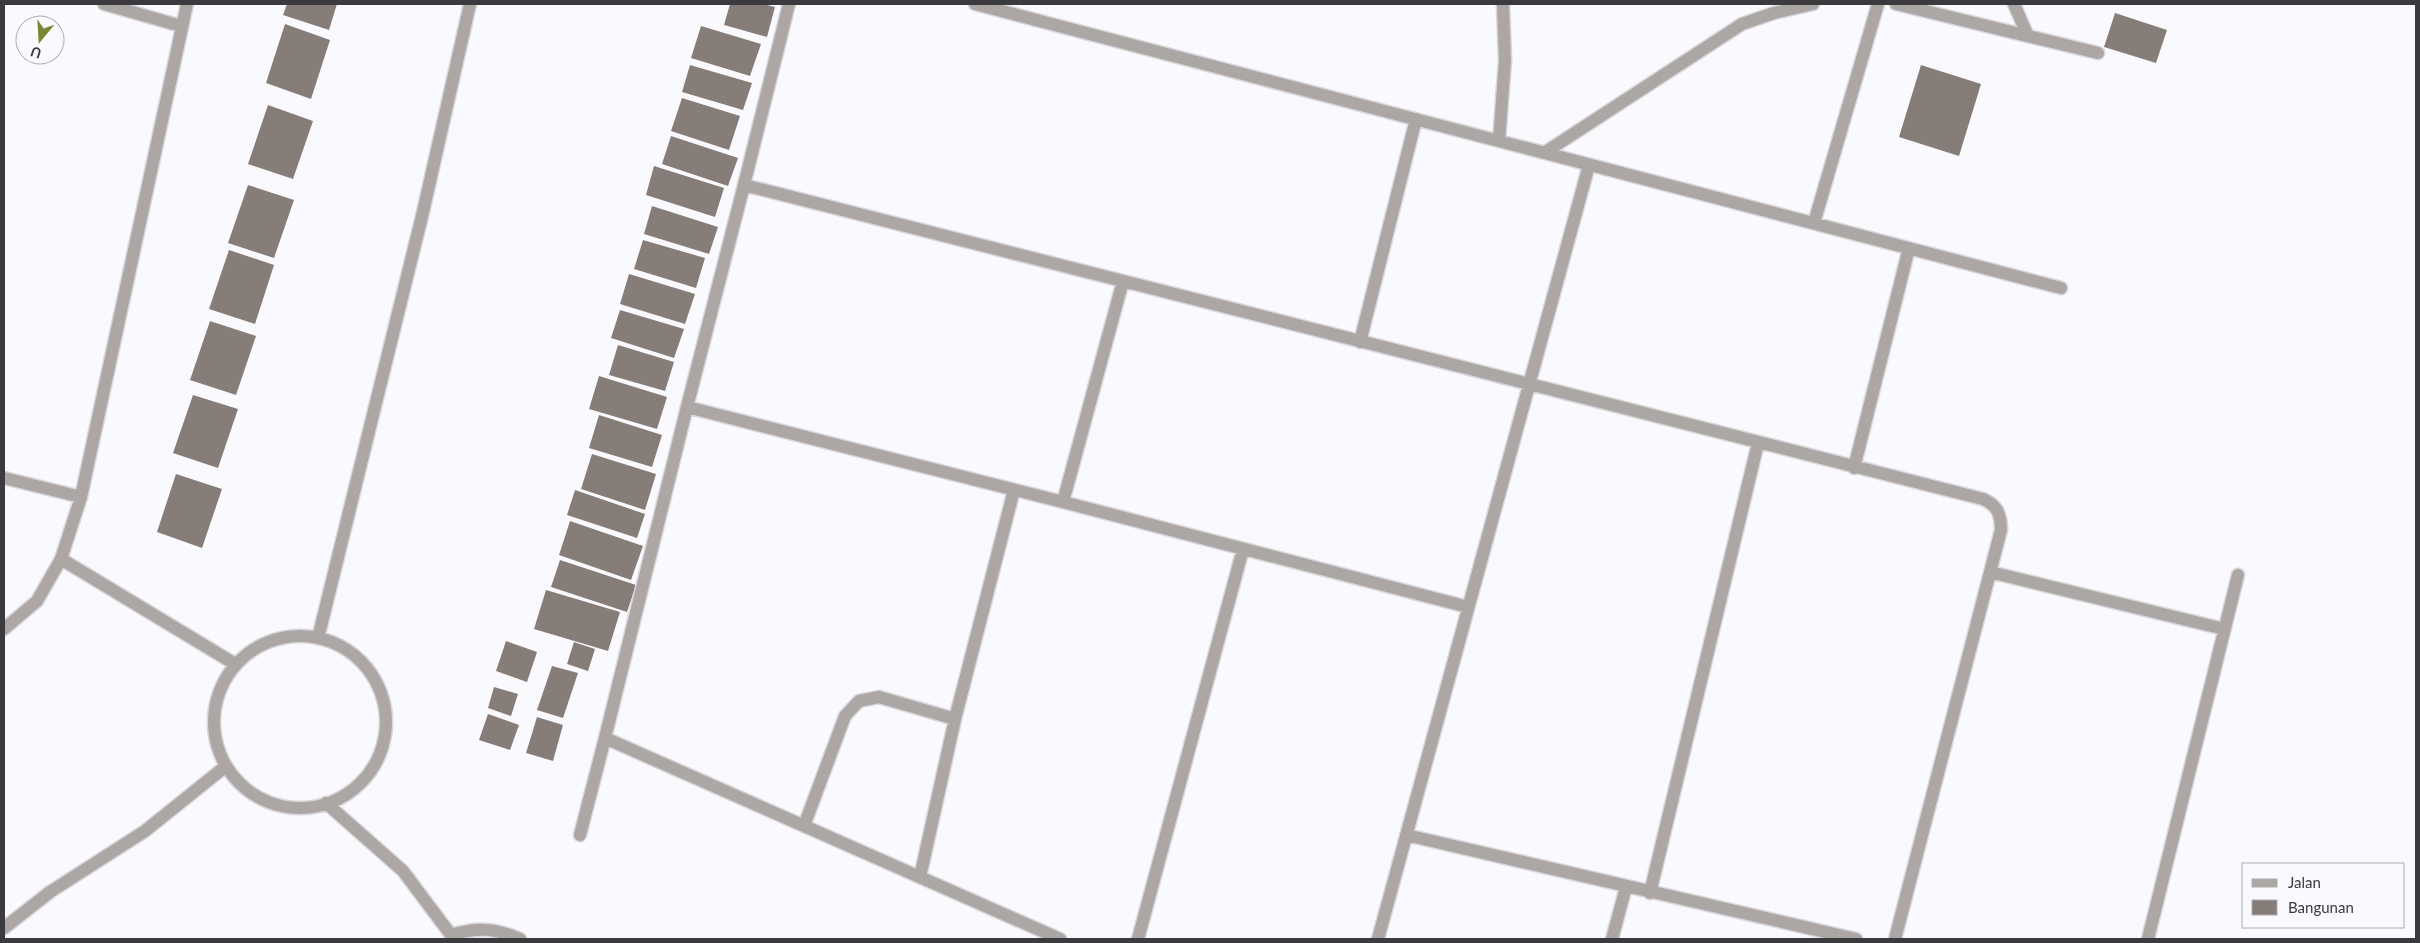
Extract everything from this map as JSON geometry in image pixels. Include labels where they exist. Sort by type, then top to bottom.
[{"type":"street","points":[[104,4],[181,26]]},
{"type":"street","points":[[4,629],[37,601],[61,559],[81,497],[187,4]]},
{"type":"street","points":[[318,638],[423,212],[470,4]]},
{"type":"street","points":[[580,835],[789,4]]},
{"type":"street","points":[[974,4],[2061,288]]},
{"type":"street","points":[[1499,141],[1505,61],[1503,4]]},
{"type":"street","points":[[1544,153],[1742,24],[1774,13],[1812,4]]},
{"type":"street","points":[[1814,223],[1878,4]]},
{"type":"street","points":[[1896,4],[2098,52]]},
{"type":"street","points":[[2014,4],[2027,34]]},
{"type":"street","points":[[1360,342],[1416,119]]},
{"type":"street","points":[[1378,939],[1589,165]]},
{"type":"street","points":[[744,185],[1854,468],[1983,499],[1994,504],[2001,518],[2001,530],[1895,939]]},
{"type":"street","points":[[1854,468],[1909,248]]},
{"type":"street","points":[[1063,502],[1123,281]]},
{"type":"street","points":[[687,407],[1468,607]]},
{"type":"street","points":[[1650,893],[1758,443]]},
{"type":"street","points":[[4,478],[81,497]]},
{"type":"street","points":[[920,877],[955,720],[1014,490]]},
{"type":"street","points":[[1138,939],[1243,550]]},
{"type":"street","points":[[61,559],[235,664]]},
{"type":"street","points":[[1990,572],[2224,629]]},
{"type":"street","points":[[2148,939],[2238,575]]},
{"type":"street","points":[[298,636],[318,638],[336,644],[358,658],[374,678],[384,702],[386,727],[380,752],[368,774],[349,792],[326,803],[306,808],[287,807],[268,802],[250,792],[235,779],[226,766],[218,751],[214,735],[214,710],[221,686],[235,664],[253,649],[275,639],[298,636]]},
{"type":"street","points":[[804,826],[845,716],[859,701],[879,697],[955,720]]},
{"type":"street","points":[[605,738],[1060,939]]},
{"type":"street","points":[[4,928],[50,892],[144,831],[226,766]]},
{"type":"street","points":[[326,803],[403,871],[450,937],[484,928],[500,931],[520,939]]},
{"type":"street","points":[[1406,835],[1650,893],[1856,939]]},
{"type":"street","points":[[1612,939],[1626,887]]},
{"type":"building","points":[[287,4],[337,4],[329,30],[283,15]]},
{"type":"building","points":[[730,4],[763,4],[775,7],[767,37],[724,25]]},
{"type":"building","points":[[2115,13],[2167,30],[2156,63],[2104,47]]},
{"type":"building","points":[[285,24],[330,40],[311,99],[266,83]]},
{"type":"building","points":[[701,26],[761,44],[750,76],[691,58]]},
{"type":"building","points":[[690,65],[752,83],[743,110],[682,92]]},
{"type":"building","points":[[1921,65],[1981,84],[1959,156],[1899,137]]},
{"type":"building","points":[[682,98],[740,116],[729,150],[671,131]]},
{"type":"building","points":[[268,105],[313,121],[293,179],[248,164]]},
{"type":"building","points":[[671,136],[738,158],[728,186],[662,164]]},
{"type":"building","points":[[654,166],[724,188],[715,217],[646,195]]},
{"type":"building","points":[[248,185],[294,200],[274,258],[228,243]]},
{"type":"building","points":[[652,206],[718,227],[709,254],[644,234]]},
{"type":"building","points":[[643,240],[705,258],[696,288],[634,269]]},
{"type":"building","points":[[229,250],[274,265],[255,324],[209,309]]},
{"type":"building","points":[[629,274],[695,294],[685,324],[620,304]]},
{"type":"building","points":[[620,310],[684,329],[674,358],[611,338]]},
{"type":"building","points":[[210,321],[256,336],[236,395],[190,380]]},
{"type":"building","points":[[618,345],[674,362],[665,391],[609,375]]},
{"type":"building","points":[[599,376],[667,397],[657,429],[589,409]]},
{"type":"building","points":[[193,395],[238,409],[218,468],[173,453]]},
{"type":"building","points":[[599,415],[662,435],[652,467],[589,448]]},
{"type":"building","points":[[592,454],[656,474],[645,510],[581,489]]},
{"type":"building","points":[[176,474],[222,489],[202,548],[157,532]]},
{"type":"building","points":[[575,490],[645,514],[637,538],[567,515]]},
{"type":"building","points":[[570,521],[643,546],[631,580],[559,555]]},
{"type":"building","points":[[560,560],[636,585],[627,612],[551,587]]},
{"type":"building","points":[[546,590],[620,612],[608,651],[534,629]]},
{"type":"building","points":[[506,641],[537,652],[527,682],[496,671]]},
{"type":"building","points":[[574,642],[595,649],[588,671],[567,664]]},
{"type":"building","points":[[552,666],[578,673],[563,718],[537,710]]},
{"type":"building","points":[[494,687],[518,694],[511,716],[488,708]]},
{"type":"building","points":[[488,714],[519,725],[510,750],[479,740]]},
{"type":"building","points":[[537,717],[563,725],[553,761],[526,753]]}]
